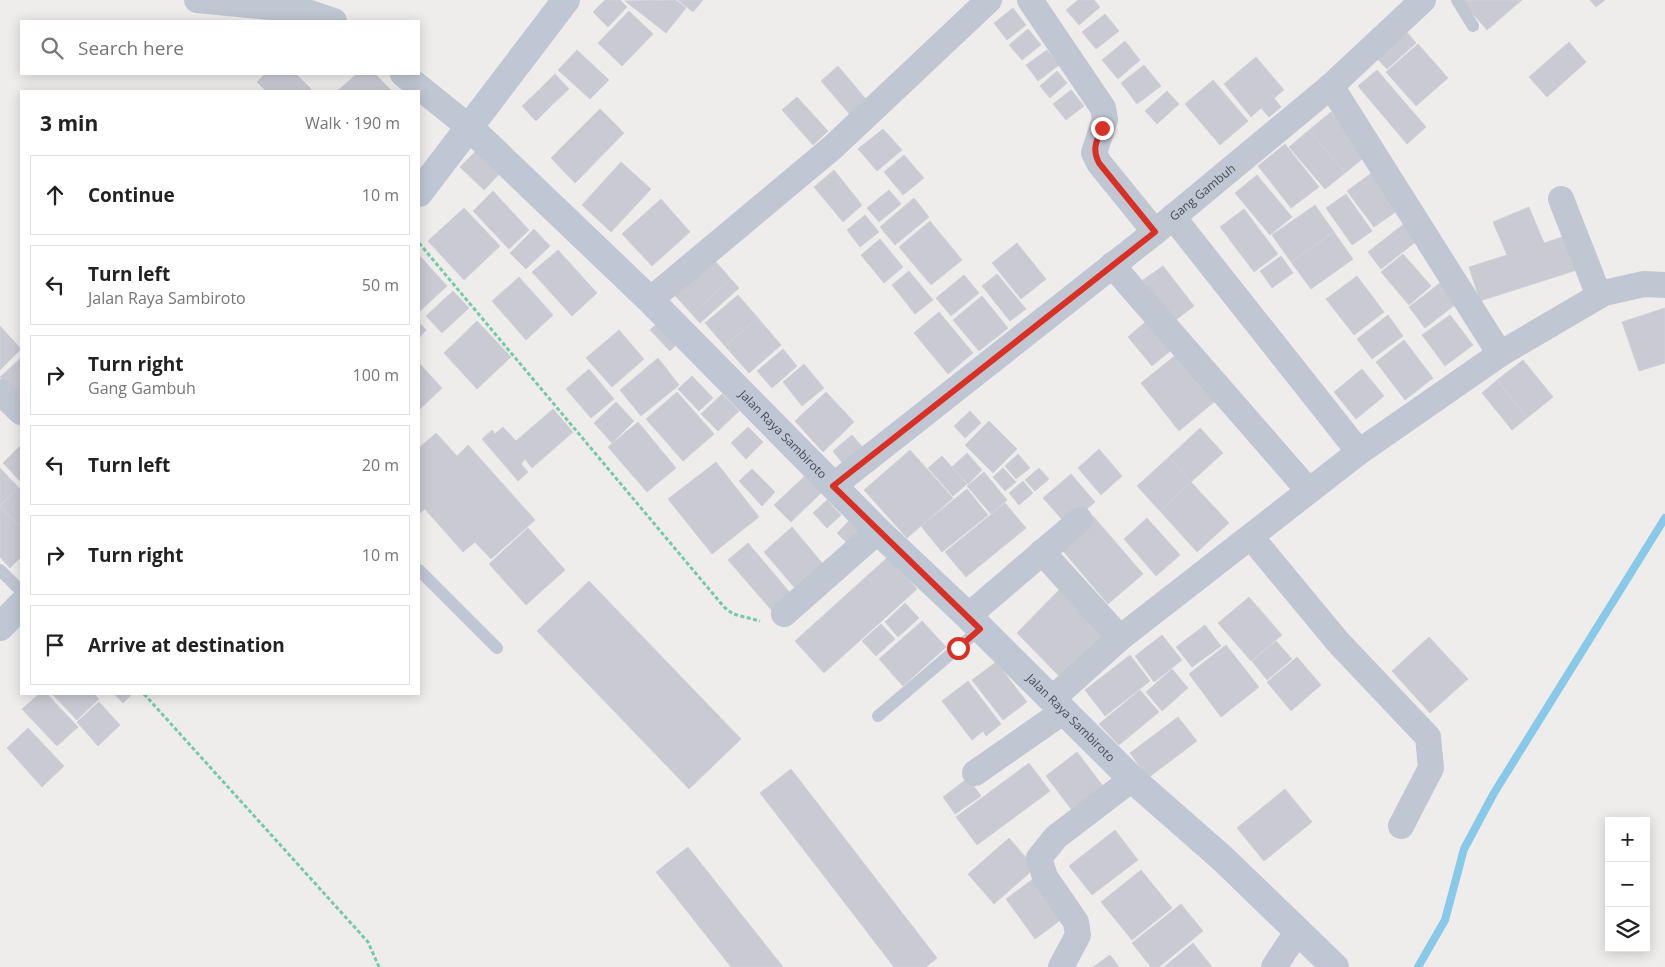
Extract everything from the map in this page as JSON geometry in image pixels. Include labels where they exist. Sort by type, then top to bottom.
[{"type":"street","points":[[197,0],[301,10],[331,20]]},
{"type":"street","points":[[420,192],[566,0]]},
{"type":"street","points":[[650,300],[833,147],[989,0]]},
{"type":"street","points":[[1030,0],[1103,108],[1105,119],[1094,153],[1099,163],[1164,224],[1359,452]]},
{"type":"street","name":"Gang Gambuh","points":[[833,486],[1164,224],[1331,86],[1423,0]]},
{"type":"street","points":[[405,75],[470,128]]},
{"type":"street","points":[[1331,86],[1500,354]]},
{"type":"street","name":"Jalan Raya Sambiroto","points":[[470,128],[650,300],[878,531],[974,622],[1132,779],[1222,858],[1297,932],[1336,967]]},
{"type":"street","points":[[1561,199],[1599,296]]},
{"type":"street","points":[[1112,265],[1309,492]]},
{"type":"street","points":[[974,773],[1058,705],[1120,638],[1359,452],[1500,354],[1599,296],[1644,284],[1665,284]]},
{"type":"street","points":[[0,392],[20,411]]},
{"type":"street","points":[[974,622],[1042,552],[1080,520]]},
{"type":"street","points":[[784,614],[878,531]]},
{"type":"street","points":[[1251,537],[1338,642],[1428,737],[1431,768],[1401,826]]},
{"type":"street","points":[[1042,552],[1120,638]]},
{"type":"street","points":[[0,627],[20,606]]},
{"type":"street","points":[[1062,967],[1078,934],[1076,922],[1045,877],[1038,858],[1056,837],[1132,779]]},
{"type":"street","points":[[1274,967],[1297,932]]},
{"type":"lane","points":[[1457,0],[1473,26]]},
{"type":"lane","points":[[0,570],[20,590]]},
{"type":"lane","points":[[420,571],[497,648]]},
{"type":"lane","points":[[878,716],[974,622]]},
{"type":"path","points":[[420,244],[724,607],[733,614],[768,622],[784,614]]},
{"type":"path","points":[[145,695],[368,942],[379,967]]},
{"type":"building","points":[[605,0],[620,0],[627,7],[608,27],[593,12]]},
{"type":"building","points":[[676,0],[686,8],[666,33],[625,1]]},
{"type":"building","points":[[678,0],[703,0],[693,12]]},
{"type":"building","points":[[1078,0],[1094,0],[1100,7],[1079,25],[1066,10]]},
{"type":"building","points":[[1461,0],[1522,0],[1487,30]]},
{"type":"building","points":[[1590,0],[1605,0],[1596,7]]},
{"type":"building","points":[[1013,8],[1026,25],[1007,40],[994,23]]},
{"type":"building","points":[[629,11],[653,34],[622,66],[598,43]]},
{"type":"building","points":[[1105,14],[1119,31],[1096,49],[1082,32]]},
{"type":"building","points":[[1028,29],[1041,45],[1022,60],[1009,45]]},
{"type":"building","points":[[1405,30],[1416,43],[1387,69],[1375,56]]},
{"type":"building","points":[[1125,41],[1140,60],[1118,79],[1102,60]]},
{"type":"building","points":[[1569,42],[1586,62],[1547,97],[1529,77]]},
{"type":"building","points":[[1418,44],[1448,78],[1416,106],[1386,72]]},
{"type":"building","points":[[577,50],[609,80],[590,99],[558,70]]},
{"type":"building","points":[[1047,50],[1059,65],[1038,81],[1026,65]]},
{"type":"building","points":[[1256,57],[1284,90],[1274,98],[1281,107],[1269,117],[1261,108],[1251,117],[1224,84]]},
{"type":"building","points":[[1144,65],[1161,86],[1137,104],[1121,83]]},
{"type":"building","points":[[838,66],[870,104],[853,118],[821,81]]},
{"type":"building","points":[[1377,70],[1426,127],[1407,144],[1358,86]]},
{"type":"building","points":[[1057,71],[1067,83],[1050,98],[1040,86]]},
{"type":"building","points":[[555,74],[569,89],[553,104],[539,90]]},
{"type":"building","points":[[264,75],[297,75],[311,89],[265,90],[257,82]]},
{"type":"building","points":[[356,75],[376,75],[391,90],[338,90]]},
{"type":"building","points":[[1213,80],[1248,121],[1220,145],[1185,104]]},
{"type":"building","points":[[539,90],[553,104],[536,121],[522,106]]},
{"type":"building","points":[[1071,90],[1084,106],[1066,120],[1053,104]]},
{"type":"building","points":[[1167,91],[1179,104],[1157,124],[1145,111]]},
{"type":"building","points":[[797,97],[828,131],[813,145],[782,110]]},
{"type":"building","points":[[600,109],[624,133],[575,183],[551,158]]},
{"type":"building","points":[[1331,112],[1367,155],[1345,173],[1309,130]]},
{"type":"building","points":[[883,129],[902,150],[877,171],[858,149]]},
{"type":"building","points":[[1309,130],[1345,173],[1325,189],[1289,147]]},
{"type":"building","points":[[1285,144],[1319,187],[1291,208],[1258,166]]},
{"type":"building","points":[[481,146],[505,168],[484,190],[460,167]]},
{"type":"building","points":[[904,155],[924,178],[903,195],[884,172]]},
{"type":"building","points":[[621,162],[651,189],[611,232],[582,205]]},
{"type":"building","points":[[1377,169],[1404,206],[1374,227],[1347,191]]},
{"type":"building","points":[[834,170],[862,205],[843,222],[814,187]]},
{"type":"building","points":[[1257,175],[1292,217],[1270,235],[1235,193]]},
{"type":"building","points":[[889,190],[901,204],[879,222],[867,208]]},
{"type":"building","points":[[493,191],[529,230],[509,249],[473,211]]},
{"type":"building","points":[[1346,194],[1372,231],[1352,245],[1326,208]]},
{"type":"building","points":[[914,198],[929,217],[895,245],[880,227]]},
{"type":"building","points":[[661,199],[690,232],[652,266],[622,234]]},
{"type":"building","points":[[1315,205],[1334,232],[1291,262],[1272,235]]},
{"type":"building","points":[[1529,207],[1544,243],[1569,235],[1580,269],[1480,301],[1469,267],[1507,255],[1493,222]]},
{"type":"building","points":[[464,208],[500,246],[464,280],[428,241]]},
{"type":"building","points":[[1244,209],[1278,254],[1254,272],[1220,227]]},
{"type":"building","points":[[865,215],[879,232],[860,247],[847,230]]},
{"type":"building","points":[[930,221],[962,260],[931,285],[899,247]]},
{"type":"building","points":[[1405,223],[1418,240],[1381,269],[1368,252]]},
{"type":"building","points":[[534,229],[550,246],[526,269],[510,253]]},
{"type":"building","points":[[1334,232],[1353,259],[1311,289],[1291,262]]},
{"type":"building","points":[[880,239],[903,267],[884,283],[861,255]]},
{"type":"building","points":[[1017,243],[1046,279],[1021,299],[992,263]]},
{"type":"building","points":[[558,250],[597,293],[572,316],[532,272]]},
{"type":"building","points":[[709,254],[731,279],[692,314],[669,289]]},
{"type":"building","points":[[1403,254],[1431,286],[1409,305],[1381,272]]},
{"type":"building","points":[[420,256],[447,286],[420,311]]},
{"type":"building","points":[[1281,256],[1293,273],[1272,288],[1260,271]]},
{"type":"building","points":[[1163,266],[1194,306],[1173,322],[1143,280]]},
{"type":"building","points":[[909,271],[933,300],[915,314],[892,285]]},
{"type":"building","points":[[997,274],[1026,309],[1010,321],[982,286]]},
{"type":"building","points":[[964,275],[979,293],[951,316],[936,298]]},
{"type":"building","points":[[1357,276],[1384,312],[1354,335],[1326,299]]},
{"type":"building","points":[[519,277],[553,315],[526,340],[492,301]]},
{"type":"building","points":[[731,279],[739,288],[700,323],[692,314]]},
{"type":"building","points":[[1440,283],[1456,304],[1425,328],[1409,307]]},
{"type":"building","points":[[453,291],[469,308],[442,333],[426,316]]},
{"type":"building","points":[[738,295],[758,318],[725,346],[705,323]]},
{"type":"building","points":[[982,296],[1008,328],[979,351],[953,320]]},
{"type":"building","points":[[1665,308],[1665,363],[1639,371],[1622,322]]},
{"type":"building","points":[[939,312],[973,353],[948,374],[914,333]]},
{"type":"building","points":[[1388,315],[1403,336],[1372,359],[1357,339]]},
{"type":"building","points":[[1450,315],[1473,345],[1445,366],[1422,335]]},
{"type":"building","points":[[1151,317],[1175,347],[1152,366],[1128,337]]},
{"type":"building","points":[[758,318],[781,345],[749,373],[725,346]]},
{"type":"building","points":[[477,321],[511,357],[477,389],[444,353]]},
{"type":"building","points":[[659,321],[679,342],[670,351],[650,330]]},
{"type":"building","points":[[420,323],[426,330],[420,337]]},
{"type":"building","points":[[0,326],[20,350],[0,370]]},
{"type":"building","points":[[619,330],[644,359],[612,387],[586,358]]},
{"type":"building","points":[[1404,340],[1433,378],[1405,400],[1376,362]]},
{"type":"building","points":[[783,349],[797,366],[772,388],[757,371]]},
{"type":"building","points":[[1182,350],[1220,397],[1179,431],[1141,383]]},
{"type":"building","points":[[658,358],[679,385],[641,416],[620,390]]},
{"type":"building","points":[[20,359],[20,398],[0,377]]},
{"type":"building","points":[[1523,360],[1553,397],[1527,418],[1497,380]]},
{"type":"building","points":[[420,364],[442,388],[420,409]]},
{"type":"building","points":[[804,364],[824,388],[802,406],[783,382]]},
{"type":"building","points":[[589,369],[614,399],[591,418],[566,389]]},
{"type":"building","points":[[1362,369],[1384,396],[1356,419],[1334,392]]},
{"type":"building","points":[[692,376],[713,398],[699,411],[678,389]]},
{"type":"building","points":[[1497,380],[1527,418],[1512,430],[1482,393]]},
{"type":"building","points":[[677,392],[714,434],[683,461],[646,419]]},
{"type":"building","points":[[826,392],[854,422],[823,452],[795,421]]},
{"type":"building","points":[[722,394],[739,411],[718,431],[701,414]]},
{"type":"building","points":[[616,402],[634,421],[612,443],[594,423]]},
{"type":"building","points":[[553,409],[573,432],[532,468],[525,459],[521,464],[528,472],[518,481],[482,439],[492,430],[495,434],[503,427],[516,441]]},
{"type":"building","points":[[970,411],[981,423],[965,438],[954,426]]},
{"type":"building","points":[[989,421],[1017,449],[993,473],[965,445]]},
{"type":"building","points":[[638,422],[676,468],[647,492],[608,447]]},
{"type":"building","points":[[748,427],[763,442],[746,459],[731,443]]},
{"type":"building","points":[[1200,428],[1223,453],[1191,482],[1169,457]]},
{"type":"building","points":[[436,433],[457,456],[468,445],[535,520],[491,559],[475,542],[463,552],[425,509],[420,513],[420,447]]},
{"type":"building","points":[[852,435],[867,452],[847,469],[833,451]]},
{"type":"building","points":[[20,446],[20,481],[3,463]]},
{"type":"building","points":[[1099,449],[1122,476],[1101,495],[1078,468]]},
{"type":"building","points":[[910,450],[953,498],[907,538],[864,490]]},
{"type":"building","points":[[967,453],[982,470],[968,484],[952,467]]},
{"type":"building","points":[[1018,454],[1030,468],[1016,479],[1005,466]]},
{"type":"building","points":[[942,456],[967,484],[953,496],[928,468]]},
{"type":"building","points":[[1169,457],[1191,482],[1160,511],[1137,486]]},
{"type":"building","points":[[716,462],[759,517],[712,554],[668,499]]},
{"type":"building","points":[[0,468],[18,487],[0,505]]},
{"type":"building","points":[[1003,468],[1016,482],[1005,491],[993,477]]},
{"type":"building","points":[[1039,468],[1049,479],[1035,491],[1025,480]]},
{"type":"building","points":[[752,469],[775,492],[762,506],[739,481]]},
{"type":"building","points":[[984,472],[1007,500],[991,514],[967,486]]},
{"type":"building","points":[[1071,474],[1095,502],[1068,526],[1043,498]]},
{"type":"building","points":[[806,475],[822,492],[791,522],[774,505]]},
{"type":"building","points":[[1023,481],[1033,493],[1019,505],[1009,493]]},
{"type":"building","points":[[1191,482],[1229,523],[1197,552],[1160,511]]},
{"type":"building","points":[[18,487],[20,489],[20,527],[0,506]]},
{"type":"building","points":[[967,489],[988,515],[942,552],[921,526]]},
{"type":"building","points":[[827,500],[841,515],[827,528],[813,513]]},
{"type":"building","points":[[1005,503],[1026,528],[966,577],[945,552]]},
{"type":"building","points":[[0,506],[20,527],[20,558],[10,568],[0,557]]},
{"type":"building","points":[[1093,516],[1143,574],[1108,604],[1058,545]]},
{"type":"building","points":[[1147,518],[1180,555],[1156,576],[1124,539]]},
{"type":"building","points":[[851,519],[863,532],[849,545],[837,533]]},
{"type":"building","points":[[792,527],[828,570],[800,594],[764,552]]},
{"type":"building","points":[[528,528],[565,570],[526,605],[489,564]]},
{"type":"building","points":[[748,543],[792,595],[773,612],[728,560]]},
{"type":"building","points":[[888,557],[917,589],[824,673],[795,641]]},
{"type":"building","points":[[589,581],[741,739],[689,789],[537,631]]},
{"type":"building","points":[[1059,590],[1110,642],[1067,684],[1017,633]]},
{"type":"building","points":[[1249,597],[1282,635],[1251,661],[1218,623]]},
{"type":"building","points":[[905,603],[919,618],[898,637],[885,622]]},
{"type":"building","points":[[922,621],[946,647],[903,686],[879,659]]},
{"type":"building","points":[[881,624],[895,639],[876,656],[862,641]]},
{"type":"building","points":[[1205,625],[1221,646],[1192,667],[1176,647]]},
{"type":"building","points":[[1162,635],[1182,660],[1154,682],[1135,656]]},
{"type":"building","points":[[1429,637],[1468,679],[1430,713],[1392,671]]},
{"type":"building","points":[[1276,641],[1292,659],[1267,680],[1252,661]]},
{"type":"building","points":[[1226,645],[1259,687],[1221,717],[1189,674]]},
{"type":"building","points":[[1130,655],[1150,681],[1105,716],[1085,690]]},
{"type":"building","points":[[1297,657],[1321,685],[1291,711],[1267,682]]},
{"type":"building","points":[[996,662],[1027,702],[1003,720],[972,680]]},
{"type":"building","points":[[1172,669],[1188,688],[1162,711],[1146,692]]},
{"type":"building","points":[[968,681],[1001,724],[986,736],[983,731],[972,740],[942,701]]},
{"type":"building","points":[[1140,690],[1159,712],[1119,745],[1099,724]]},
{"type":"building","points":[[38,695],[48,695],[78,727],[57,746],[22,709]]},
{"type":"building","points":[[53,695],[95,695],[99,699],[77,720]]},
{"type":"building","points":[[115,695],[131,695],[123,703]]},
{"type":"building","points":[[99,702],[120,725],[98,746],[77,722]]},
{"type":"building","points":[[1178,717],[1197,741],[1148,778],[1130,753]]},
{"type":"building","points":[[28,728],[64,766],[42,787],[7,748]]},
{"type":"building","points":[[1077,752],[1109,794],[1078,818],[1046,776]]},
{"type":"building","points":[[1029,763],[1050,791],[977,845],[956,817]]},
{"type":"building","points":[[791,769],[937,958],[926,967],[894,967],[760,793]]},
{"type":"building","points":[[968,778],[981,796],[955,814],[943,797]]},
{"type":"building","points":[[1285,789],[1312,822],[1264,861],[1237,828]]},
{"type":"building","points":[[1115,830],[1138,860],[1092,895],[1069,866]]},
{"type":"building","points":[[1009,838],[1035,868],[994,904],[968,874]]},
{"type":"building","points":[[688,847],[783,967],[731,967],[656,872]]},
{"type":"building","points":[[1141,870],[1172,908],[1132,940],[1101,902]]},
{"type":"building","points":[[1033,879],[1062,919],[1035,939],[1006,899]]},
{"type":"building","points":[[1181,904],[1203,931],[1159,967],[1151,967],[1132,943]]},
{"type":"building","points":[[1193,943],[1212,967],[1164,967]]},
{"type":"building","points":[[1110,955],[1119,967],[1093,967]]},
{"type":"waterway","points":[[1418,967],[1445,920],[1464,849],[1494,793],[1665,518]]},
{"type":"route","points":[[958,648],[980,629],[833,486],[1155,232],[1099,163],[1094,153],[1094,146],[1102,128]]}]
